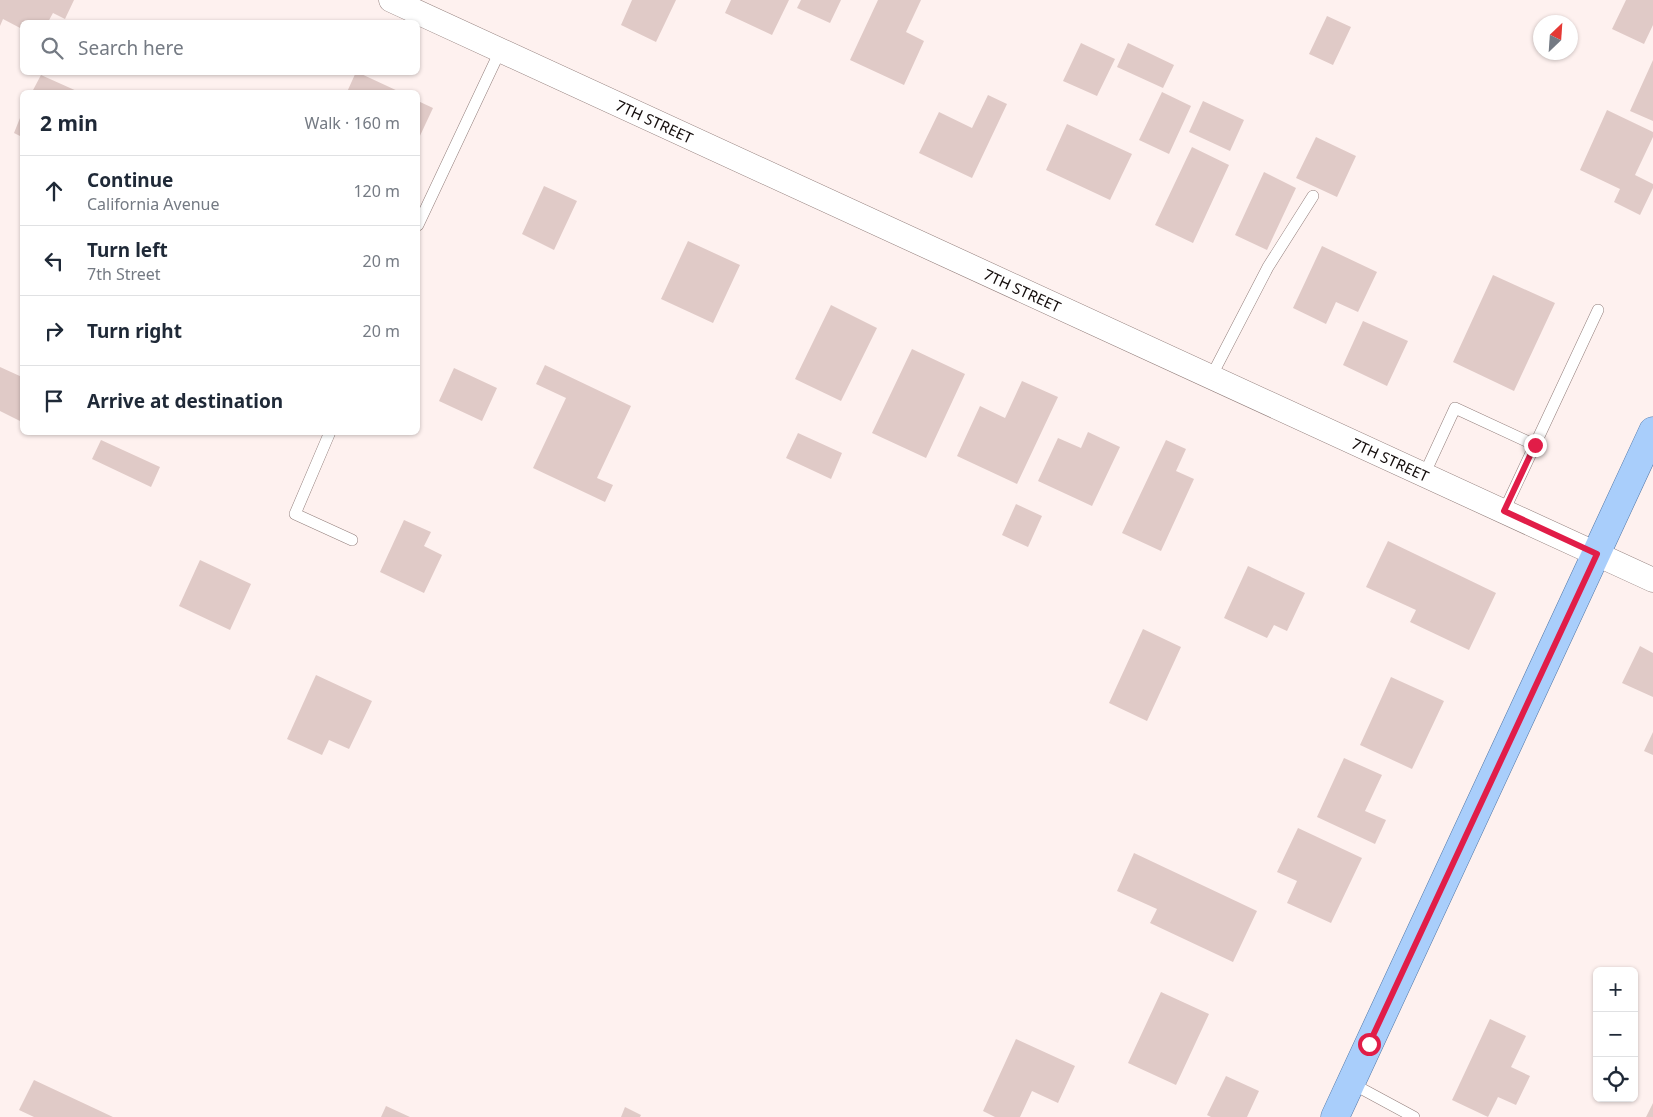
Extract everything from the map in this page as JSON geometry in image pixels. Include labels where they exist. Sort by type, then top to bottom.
[{"type":"main road","points":[[1335,1117],[1653,431]]},
{"type":"street","name":"7TH STREET","points":[[391,0],[1653,580]]},
{"type":"lane","points":[[420,221],[500,50]]},
{"type":"lane","points":[[1210,377],[1268,267],[1313,196]]},
{"type":"lane","points":[[1504,511],[1598,310]]},
{"type":"lane","points":[[1424,475],[1455,408],[1535,445]]},
{"type":"lane","points":[[329,435],[295,514],[352,540]]},
{"type":"lane","points":[[1351,1083],[1414,1117]]},
{"type":"building","points":[[0,0],[74,0],[65,19],[53,13],[49,20],[20,20],[20,28],[3,19],[0,26]]},
{"type":"building","points":[[632,0],[676,0],[656,42],[621,25]]},
{"type":"building","points":[[731,0],[789,0],[772,35],[725,13]]},
{"type":"building","points":[[801,0],[841,0],[830,23],[797,8]]},
{"type":"building","points":[[878,0],[921,0],[906,32],[924,41],[904,85],[850,60]]},
{"type":"building","points":[[1626,0],[1653,0],[1653,25],[1644,44],[1612,29]]},
{"type":"building","points":[[1327,16],[1351,27],[1333,65],[1309,54]]},
{"type":"building","points":[[1081,43],[1115,59],[1097,96],[1063,81]]},
{"type":"building","points":[[1128,43],[1174,65],[1163,88],[1117,67]]},
{"type":"building","points":[[1653,60],[1653,121],[1630,111]]},
{"type":"building","points":[[41,75],[75,90],[33,90]]},
{"type":"building","points":[[355,75],[363,75],[396,90],[348,90]]},
{"type":"building","points":[[1162,92],[1191,106],[1169,154],[1139,140]]},
{"type":"building","points":[[988,95],[1007,104],[972,178],[919,153],[939,112],[972,128]]},
{"type":"building","points":[[1203,101],[1244,120],[1230,151],[1189,132]]},
{"type":"building","points":[[420,102],[433,108],[420,136]]},
{"type":"building","points":[[1607,110],[1653,132],[1653,137],[1635,175],[1653,184],[1653,188],[1640,215],[1614,202],[1620,189],[1580,170]]},
{"type":"building","points":[[20,118],[20,136],[14,133]]},
{"type":"building","points":[[1067,124],[1132,154],[1110,200],[1046,170]]},
{"type":"building","points":[[1316,137],[1356,156],[1337,197],[1296,178]]},
{"type":"building","points":[[1192,147],[1229,165],[1193,243],[1155,225]]},
{"type":"building","points":[[1264,172],[1296,188],[1267,250],[1235,235]]},
{"type":"building","points":[[544,186],[577,201],[554,250],[522,234]]},
{"type":"building","points":[[688,241],[740,265],[713,323],[661,299]]},
{"type":"building","points":[[1322,246],[1377,272],[1358,312],[1336,302],[1326,324],[1293,308]]},
{"type":"building","points":[[1493,275],[1555,303],[1514,391],[1453,362]]},
{"type":"building","points":[[831,305],[877,328],[841,401],[795,379]]},
{"type":"building","points":[[1363,321],[1408,341],[1387,386],[1343,365]]},
{"type":"building","points":[[912,349],[965,374],[926,458],[872,433]]},
{"type":"building","points":[[545,365],[631,406],[597,478],[613,485],[605,502],[533,468],[566,398],[536,384]]},
{"type":"building","points":[[0,367],[20,376],[20,421],[0,411]]},
{"type":"building","points":[[454,368],[497,388],[482,421],[439,401]]},
{"type":"building","points":[[1022,381],[1058,397],[1017,484],[957,456],[980,406],[1005,418]]},
{"type":"building","points":[[1088,432],[1120,447],[1092,506],[1038,481],[1058,438],[1081,448]]},
{"type":"building","points":[[798,433],[842,453],[831,479],[786,458]]},
{"type":"building","points":[[101,440],[160,467],[151,487],[92,459]]},
{"type":"building","points":[[1166,440],[1186,449],[1176,471],[1194,479],[1161,551],[1122,533]]},
{"type":"building","points":[[1016,504],[1042,516],[1028,547],[1002,535]]},
{"type":"building","points":[[404,520],[431,532],[424,546],[442,555],[424,593],[380,572]]},
{"type":"building","points":[[1388,541],[1496,593],[1469,650],[1410,622],[1416,610],[1366,587]]},
{"type":"building","points":[[200,560],[251,584],[230,630],[179,606]]},
{"type":"building","points":[[1248,566],[1305,593],[1287,631],[1274,625],[1267,638],[1224,618]]},
{"type":"building","points":[[1143,629],[1181,647],[1147,721],[1109,703]]},
{"type":"building","points":[[1640,646],[1653,653],[1653,697],[1622,683]]},
{"type":"building","points":[[316,675],[372,701],[349,749],[329,740],[322,755],[287,739]]},
{"type":"building","points":[[1391,677],[1444,701],[1412,769],[1360,745]]},
{"type":"building","points":[[1653,732],[1653,755],[1644,751]]},
{"type":"building","points":[[1344,758],[1382,775],[1365,811],[1386,820],[1375,844],[1317,817]]},
{"type":"building","points":[[1298,828],[1362,858],[1331,923],[1287,903],[1297,881],[1277,872]]},
{"type":"building","points":[[1134,853],[1257,911],[1233,962],[1150,923],[1157,909],[1117,891]]},
{"type":"building","points":[[1161,992],[1209,1014],[1176,1085],[1128,1063]]},
{"type":"building","points":[[1490,1019],[1526,1036],[1511,1067],[1530,1076],[1516,1105],[1498,1097],[1488,1117],[1452,1100]]},
{"type":"building","points":[[1016,1039],[1075,1066],[1058,1103],[1032,1091],[1020,1117],[995,1117],[983,1111]]},
{"type":"building","points":[[1226,1076],[1259,1091],[1247,1117],[1211,1117],[1207,1115]]},
{"type":"building","points":[[34,1080],[113,1117],[34,1117],[19,1110]]},
{"type":"building","points":[[1653,1103],[1653,1117],[1646,1117]]},
{"type":"building","points":[[386,1106],[410,1117],[381,1117]]},
{"type":"building","points":[[625,1107],[641,1115],[640,1117],[621,1117]]},
{"type":"route","points":[[1369,1044],[1597,554],[1504,511],[1535,445]]}]
